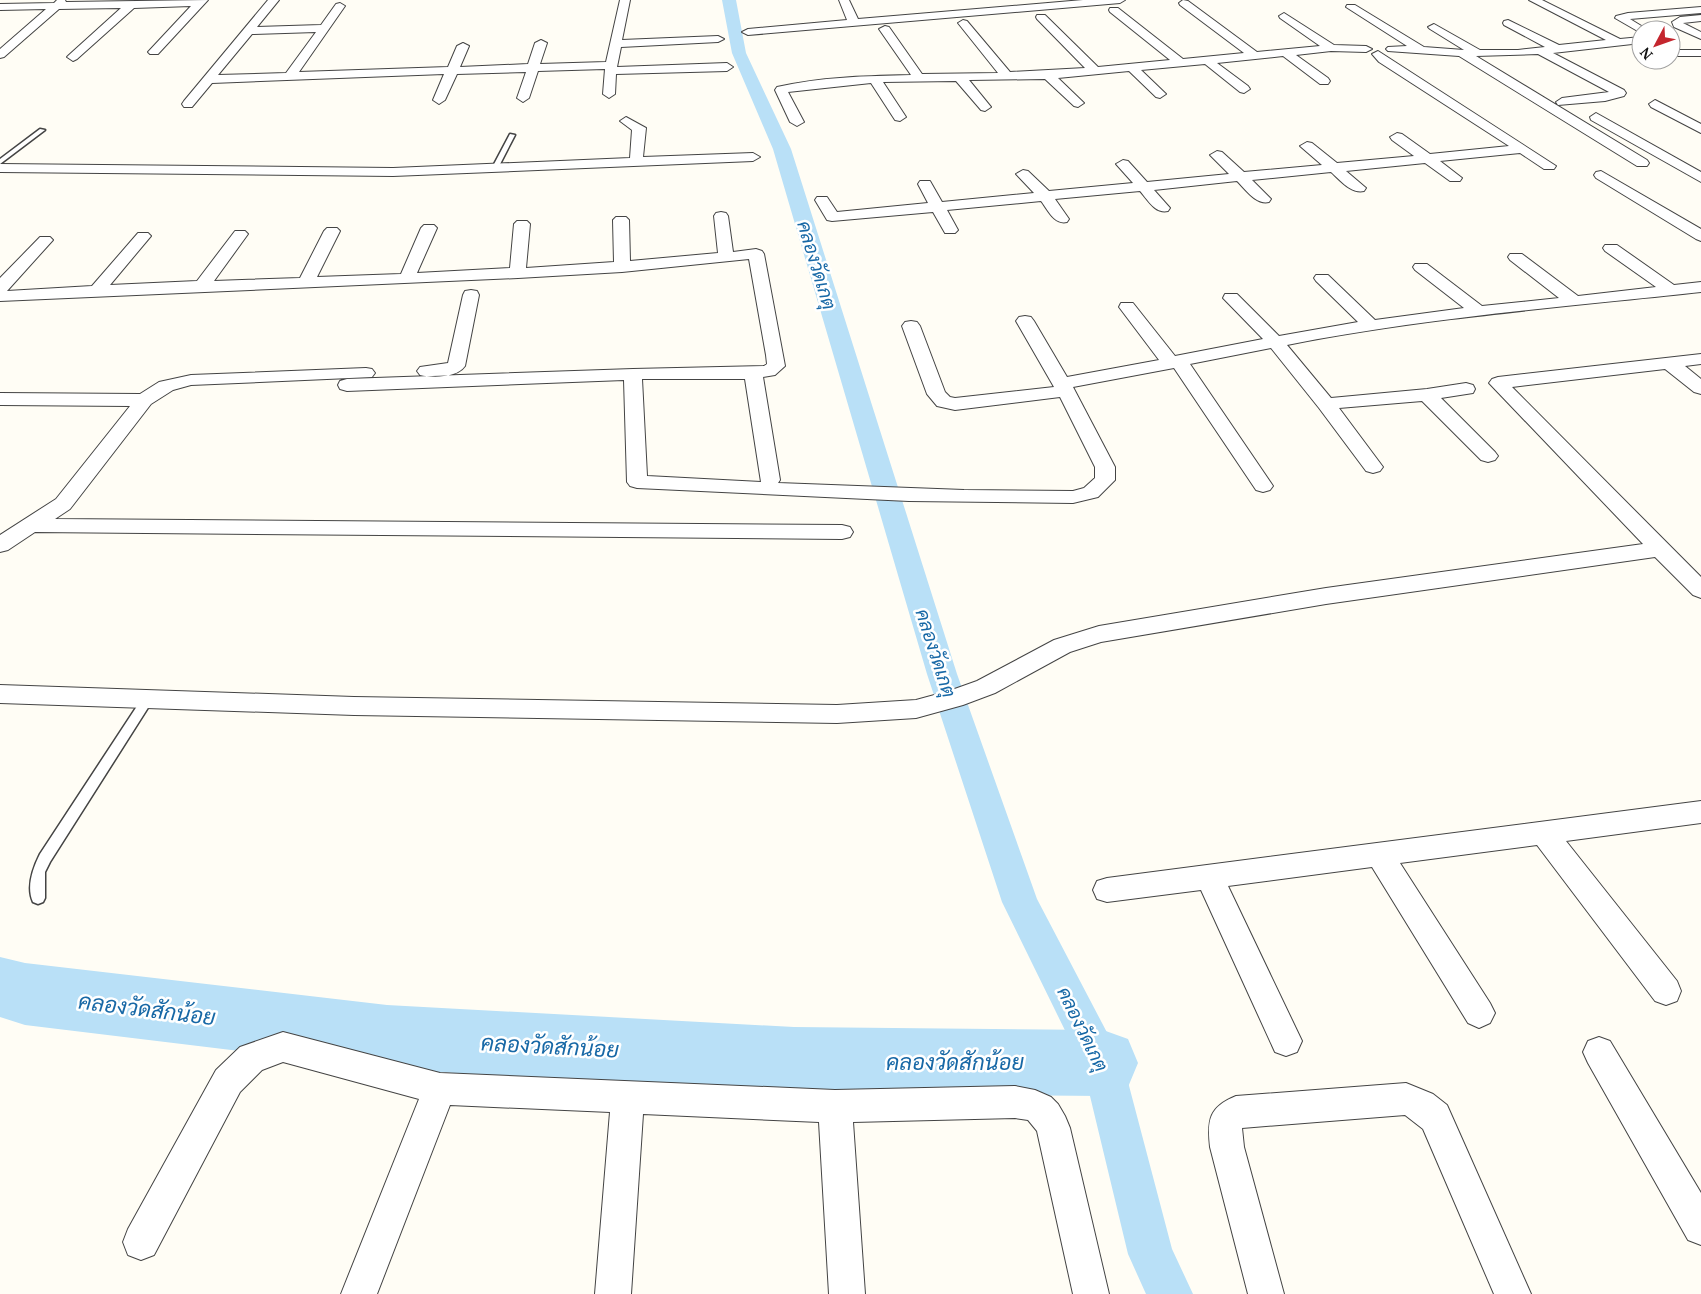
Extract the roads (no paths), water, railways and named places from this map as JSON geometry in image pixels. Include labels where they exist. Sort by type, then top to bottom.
[{"type":"street","points":[[188,104],[274,0]]},
{"type":"street","points":[[609,94],[610,68],[625,0]]},
{"type":"street","points":[[844,0],[854,23]]},
{"type":"street","points":[[1534,0],[1631,48]]},
{"type":"street","points":[[0,7],[60,3],[202,1]]},
{"type":"street","points":[[154,52],[202,1]]},
{"type":"street","points":[[290,76],[342,3],[328,1]]},
{"type":"street","points":[[73,57],[134,2]]},
{"type":"street","points":[[0,55],[60,3]]},
{"type":"street","points":[[1184,3],[1254,56]]},
{"type":"street","points":[[748,32],[1117,5],[1180,63]]},
{"type":"street","points":[[1350,7],[1422,51]]},
{"type":"street","points":[[1631,24],[1620,18],[1701,10]]},
{"type":"street","points":[[1041,16],[1094,70]]},
{"type":"street","points":[[1284,16],[1331,48]]},
{"type":"street","points":[[1701,17],[1677,22],[1701,36]]},
{"type":"street","points":[[1508,23],[1558,49]]},
{"type":"street","points":[[963,24],[1007,76]]},
{"type":"street","points":[[1434,27],[1480,54]]},
{"type":"street","points":[[249,31],[325,28]]},
{"type":"street","points":[[885,30],[919,78]]},
{"type":"street","points":[[615,44],[718,39]]},
{"type":"street","points":[[1372,52],[1370,46],[1376,45],[1392,49],[1480,54],[1541,51],[1631,41]]},
{"type":"street","points":[[523,98],[541,43]]},
{"type":"street","points":[[439,100],[463,46]]},
{"type":"street","points":[[797,122],[781,90],[797,86],[875,79],[1048,75],[1210,62],[1331,48],[1372,52],[1549,166]]},
{"type":"street","points":[[1541,51],[1620,93],[1605,98],[1562,102]]},
{"type":"street","points":[[1286,53],[1324,80]]},
{"type":"street","points":[[1681,54],[1701,53]]},
{"type":"street","points":[[1462,54],[1642,163]]},
{"type":"street","points":[[1210,62],[1244,89]]},
{"type":"street","points":[[210,79],[532,68],[727,67]]},
{"type":"street","points":[[1132,68],[1160,94]]},
{"type":"street","points":[[1048,75],[1078,104]]},
{"type":"street","points":[[960,78],[985,107]]},
{"type":"street","points":[[875,79],[900,117]]},
{"type":"street","points":[[1655,104],[1701,129]]},
{"type":"street","points":[[1582,108],[1701,178]]},
{"type":"street","points":[[626,121],[639,128],[636,163]]},
{"type":"street","points":[[1397,137],[1455,178]]},
{"type":"street","points":[[1307,146],[1359,188]]},
{"type":"street","points":[[822,200],[836,224],[938,207],[1523,149]]},
{"type":"street","points":[[1217,155],[1264,199]]},
{"type":"street","points":[[0,168],[393,172],[753,157]]},
{"type":"street","points":[[1123,164],[1163,208]]},
{"type":"street","points":[[1023,174],[1045,196],[1062,219]]},
{"type":"street","points":[[1601,175],[1701,236]]},
{"type":"street","points":[[925,184],[950,230]]},
{"type":"street","points":[[721,216],[726,258]]},
{"type":"street","points":[[621,220],[622,267]]},
{"type":"street","points":[[518,273],[522,224]]},
{"type":"street","points":[[407,278],[429,228]]},
{"type":"street","points":[[306,282],[332,231]]},
{"type":"street","points":[[202,286],[240,234]]},
{"type":"street","points":[[96,291],[143,236]]},
{"type":"street","points":[[0,288],[45,240]]},
{"type":"street","points":[[1611,248],[1672,290]]},
{"type":"street","points":[[0,296],[518,273],[622,267],[756,254],[776,366],[769,371],[346,385]]},
{"type":"street","points":[[1516,257],[1574,302]]},
{"type":"street","points":[[1421,267],[1479,312]]},
{"type":"street","points":[[1322,278],[1371,326]]},
{"type":"street","points":[[911,326],[936,394],[944,402],[955,404],[1064,387],[1275,342],[1371,326],[1701,287]]},
{"type":"street","points":[[0,545],[63,504],[115,440],[144,400],[158,389],[174,382],[191,380],[450,369],[456,366],[471,295]]},
{"type":"street","points":[[1231,298],[1275,342],[1326,404],[1373,467]]},
{"type":"street","points":[[1127,307],[1175,362],[1263,486]]},
{"type":"street","points":[[634,374],[637,482],[915,496],[1065,497],[1091,493],[1105,480],[1105,467],[1064,387],[1025,320]]},
{"type":"street","points":[[1701,359],[1498,383],[1701,590]]},
{"type":"street","points":[[1668,362],[1701,388]]},
{"type":"street","points":[[753,373],[770,480]]},
{"type":"street","points":[[1326,404],[1426,395],[1466,389]]},
{"type":"street","points":[[1426,395],[1488,456]]},
{"type":"street","points":[[0,399],[144,400]]},
{"type":"street","points":[[31,525],[842,532]]},
{"type":"street","points":[[0,694],[354,706],[837,714],[916,709],[954,700],[986,687],[1062,646],[1099,634],[1326,596],[1659,549]]},
{"type":"street","points":[[1107,890],[1701,812]]},
{"type":"street","points":[[1544,833],[1666,991]]},
{"type":"street","points":[[1380,854],[1478,1013]]},
{"type":"street","points":[[1209,877],[1286,1040]]},
{"type":"street","points":[[141,1242],[228,1081],[251,1058],[282,1046],[440,1089],[835,1106],[1015,1102],[1035,1104],[1047,1114],[1053,1128],[1091,1294]]},
{"type":"street","points":[[1599,1052],[1701,1227]]},
{"type":"street","points":[[359,1294],[440,1089]]},
{"type":"street","points":[[614,1294],[628,1097]]},
{"type":"street","points":[[1266,1294],[1227,1148],[1225,1130],[1227,1119],[1236,1112],[1406,1098],[1422,1106],[1435,1117],[1513,1294]]},
{"type":"street","points":[[835,1106],[847,1294]]},
{"type":"lane","points":[[0,162],[42,130]]},
{"type":"lane","points":[[495,168],[512,135]]},
{"type":"lane","points":[[38,898],[38,872],[45,858],[147,700]]},
{"type":"waterway","name":"คลองวัดเกตุ","points":[[729,0],[739,53],[782,149],[942,674],[1020,902],[1103,1063],[1151,1254],[1170,1294]]},
{"type":"waterway","name":"คลองวัดสักน้อย","points":[[0,987],[25,994],[387,1037],[794,1060],[1103,1063]]}]
